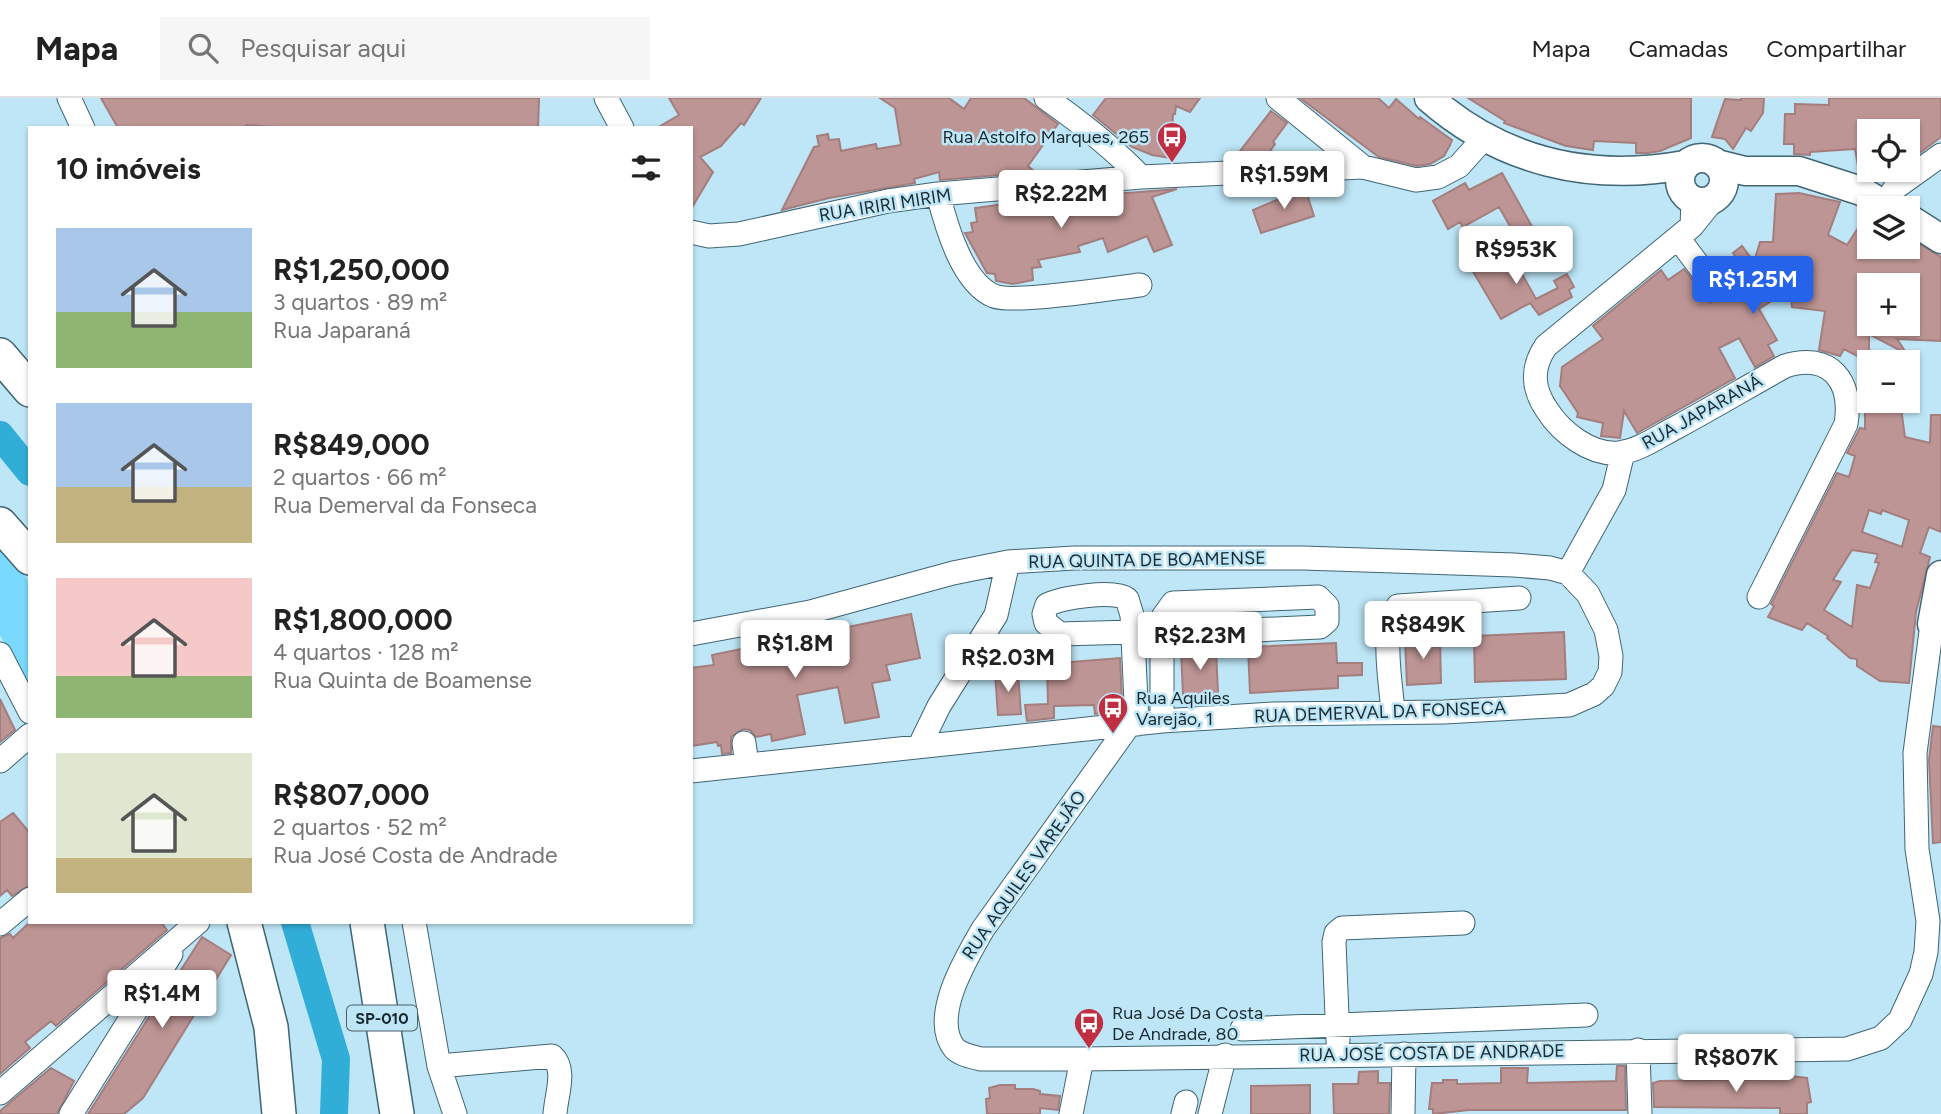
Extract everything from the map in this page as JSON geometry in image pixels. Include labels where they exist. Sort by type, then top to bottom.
[{"type":"highway","points":[[0,355],[28,388]]},
{"type":"highway","points":[[0,524],[28,556]]},
{"type":"highway","points":[[245,924],[271,1027],[279,1114]]},
{"type":"highway","name":"SP-010","points":[[370,925],[397,1114]]},
{"type":"main road","points":[[1429,98],[1449,116],[1484,138],[1531,158],[1570,168],[1647,172],[1698,197],[1745,171],[1799,171],[1870,196]]},
{"type":"main road","points":[[1920,226],[1941,239]]},
{"type":"main road","points":[[1936,625],[1941,575]]},
{"type":"street","points":[[69,98],[82,126]]},
{"type":"street","points":[[606,98],[621,126]]},
{"type":"street","points":[[1046,98],[1121,156],[1141,177]]},
{"type":"street","points":[[1278,98],[1363,167]]},
{"type":"street","name":"RUA IRIRI MIRIM","points":[[693,232],[709,236],[739,234],[833,212],[938,194],[1141,177],[1363,167],[1416,180],[1438,177],[1459,166],[1484,138]]},
{"type":"street","points":[[1895,196],[1895,188],[1941,155]]},
{"type":"street","points":[[938,194],[956,252],[973,277],[992,296],[1005,299],[1026,298],[1140,285]]},
{"type":"street","points":[[1698,197],[1705,275]]},
{"type":"street","name":"RUA JAPARANÁ","points":[[1698,197],[1546,346],[1534,368],[1535,382],[1544,405],[1565,432],[1585,445],[1623,452],[1655,439],[1785,366],[1799,362],[1815,362],[1831,368],[1847,391],[1850,404],[1846,424],[1759,597]]},
{"type":"street","points":[[1568,573],[1614,489],[1623,452]]},
{"type":"street","name":"RUA QUINTA DE BOAMENSE","points":[[693,634],[810,612],[962,571],[1008,562],[1086,558],[1303,558],[1514,565],[1550,568],[1568,573]]},
{"type":"street","points":[[920,745],[939,706],[996,615],[1008,562]]},
{"type":"street","name":"RUA DEMERVAL DA FONSECA","points":[[693,770],[745,754],[920,745],[1162,721],[1274,714],[1569,705],[1594,694],[1610,672],[1605,630],[1588,594],[1568,573]]},
{"type":"street","points":[[1162,634],[1320,627],[1327,621],[1327,606],[1318,597],[1173,603],[1163,617],[1162,634],[1162,721]]},
{"type":"street","points":[[1394,712],[1388,633],[1391,616],[1398,606],[1519,598]]},
{"type":"street","points":[[1935,914],[1917,849],[1915,753],[1936,625]]},
{"type":"street","points":[[1133,632],[1133,725]]},
{"type":"street","points":[[0,654],[28,708]]},
{"type":"street","name":"RUA AQUILES VAREJÃO","points":[[981,1059],[956,1050],[948,1036],[949,999],[963,964],[983,929],[1133,725]]},
{"type":"street","points":[[0,761],[28,737]]},
{"type":"street","points":[[0,924],[28,901]]},
{"type":"street","name":"RUA JOSÉ COSTA DE ANDRADE","points":[[981,1059],[1847,1049],[1881,1038],[1900,1020],[1921,974],[1935,914]]},
{"type":"street","points":[[1339,1054],[1334,942],[1336,933],[1342,928],[1463,923]]},
{"type":"street","points":[[414,924],[439,1066],[455,1114]]},
{"type":"street","points":[[0,1093],[190,929]]},
{"type":"street","points":[[71,1114],[190,929]]},
{"type":"street","points":[[104,1004],[117,1010],[128,1026]]},
{"type":"street","points":[[1242,1029],[1586,1015]]},
{"type":"street","points":[[1638,1050],[1640,1114]]},
{"type":"street","points":[[1403,1114],[1404,1054]]},
{"type":"street","points":[[1210,1114],[1225,1055]]},
{"type":"street","points":[[439,1066],[552,1056],[559,1063],[561,1071],[555,1114]]},
{"type":"street","points":[[1071,1114],[1082,1059]]},
{"type":"shaded area","points":[[0,546],[28,581],[28,685],[0,635]]},
{"type":"building","points":[[101,98],[539,98],[538,126],[117,126]]},
{"type":"building","points":[[669,98],[761,98],[744,125],[741,123],[721,146],[700,157],[713,172],[693,206],[693,126],[660,126],[679,115]]},
{"type":"building","points":[[880,98],[949,98],[964,109],[971,98],[1024,98],[1058,124],[1028,166],[1035,172],[940,180],[939,172],[914,179],[915,183],[829,198],[782,210],[814,147],[819,146],[817,136],[828,134],[829,140],[839,139],[841,151],[876,144],[877,149],[901,145],[895,108]]},
{"type":"building","points":[[1106,98],[1200,98],[1190,112],[1176,106],[1173,114],[1171,158],[1152,155],[1132,147],[1093,115]]},
{"type":"building","points":[[1300,98],[1378,98],[1389,108],[1396,99],[1419,119],[1420,117],[1452,140],[1444,156],[1430,164],[1417,166],[1379,157]]},
{"type":"building","points":[[1468,98],[1691,98],[1691,138],[1648,153],[1636,153],[1636,143],[1594,141],[1593,150],[1566,146],[1504,123],[1505,121]]},
{"type":"building","points":[[1764,98],[1763,113],[1751,131],[1746,128],[1733,149],[1725,139],[1712,137],[1725,99]]},
{"type":"building","points":[[1829,98],[1941,98],[1941,137],[1920,153],[1920,119],[1857,119],[1857,160],[1855,149],[1810,152],[1810,155],[1794,154],[1794,144],[1784,144],[1785,114],[1795,114],[1795,104],[1829,105]]},
{"type":"building","points":[[1271,111],[1287,123],[1273,142],[1275,144],[1270,151],[1289,156],[1234,159]]},
{"type":"building","points":[[1502,173],[1534,230],[1518,240],[1499,207],[1463,227],[1460,222],[1448,229],[1433,201],[1465,183],[1469,190]]},
{"type":"building","points":[[1305,188],[1314,216],[1261,233],[1253,210]]},
{"type":"building","points":[[1177,189],[1152,197],[1172,245],[1154,252],[1147,236],[1108,252],[1103,238],[1078,246],[1080,252],[1038,260],[1041,267],[1032,268],[1033,280],[1013,284],[996,281],[995,274],[987,273],[965,233],[973,232],[971,223],[977,222],[975,208],[1026,201]]},
{"type":"building","points":[[1799,193],[1840,202],[1828,235],[1847,245],[1857,230],[1857,259],[1920,259],[1920,244],[1941,257],[1941,341],[1897,339],[1904,350],[1899,350],[1873,336],[1920,336],[1920,273],[1857,273],[1857,336],[1869,336],[1869,350],[1857,350],[1857,356],[1844,349],[1840,356],[1819,350],[1825,311],[1792,307],[1790,289],[1759,309],[1777,340],[1768,345],[1774,356],[1755,367],[1739,338],[1719,348],[1735,378],[1637,433],[1624,411],[1620,438],[1601,436],[1603,423],[1577,417],[1578,413],[1560,386],[1562,367],[1603,339],[1593,326],[1661,270],[1668,280],[1684,269],[1710,303],[1743,281],[1732,263],[1737,259],[1733,253],[1742,246],[1754,262],[1760,242],[1773,242],[1776,194]]},
{"type":"building","points":[[1507,247],[1536,299],[1558,288],[1554,281],[1567,274],[1574,287],[1569,290],[1572,297],[1539,315],[1530,303],[1501,319],[1471,268]]},
{"type":"building","points":[[1865,413],[1902,413],[1905,437],[1930,443],[1931,415],[1941,415],[1941,532],[1929,527],[1920,553],[1930,557],[1916,612],[1909,683],[1880,681],[1857,666],[1857,659],[1850,658],[1827,638],[1828,636],[1807,623],[1802,630],[1768,617],[1774,606],[1771,604],[1837,473],[1849,477],[1855,456],[1847,453],[1860,428],[1865,429]],"holes":[[[1869,510],[1881,514],[1882,510],[1909,520],[1902,547],[1862,532]],[[1852,550],[1878,554],[1875,562],[1879,563],[1870,588],[1857,585],[1852,627],[1824,610],[1841,582],[1833,580]]]},
{"type":"building","points":[[911,614],[920,658],[886,665],[890,680],[872,683],[879,717],[845,723],[838,687],[797,695],[805,734],[772,741],[771,734],[756,737],[750,730],[743,729],[731,737],[731,753],[722,754],[721,745],[718,746],[717,742],[693,746],[693,668],[714,665],[712,655]]},
{"type":"building","points":[[1564,632],[1566,679],[1475,682],[1474,636]]},
{"type":"building","points":[[1440,638],[1441,683],[1407,685],[1405,640]]},
{"type":"building","points":[[1336,643],[1337,663],[1362,663],[1362,675],[1338,676],[1338,688],[1250,693],[1248,647]]},
{"type":"building","points":[[1216,648],[1218,694],[1183,695],[1181,650]]},
{"type":"building","points":[[1120,658],[1122,701],[1111,701],[1112,712],[1095,714],[1094,705],[1054,706],[1054,718],[1027,721],[1025,705],[1048,704],[1047,664]]},
{"type":"building","points":[[1018,672],[1021,714],[998,715],[995,673]]},
{"type":"building","points":[[0,699],[15,730],[0,742]]},
{"type":"building","points":[[1933,726],[1941,727],[1941,842],[1933,843],[1929,760]]},
{"type":"building","points":[[13,813],[28,831],[28,886],[12,896],[7,890],[0,896],[0,822]]},
{"type":"building","points":[[28,924],[162,924],[167,930],[56,1026],[51,1021],[25,1042],[30,1048],[0,1074],[0,938],[10,934],[13,938]]},
{"type":"building","points":[[202,937],[231,955],[143,1098],[124,1114],[88,1114],[177,972],[179,973]]},
{"type":"building","points":[[1617,1066],[1625,1066],[1626,1110],[1469,1110],[1433,1114],[1433,1109],[1429,1109],[1432,1083],[1443,1083],[1443,1080],[1457,1080],[1457,1084],[1501,1083],[1501,1068],[1528,1068],[1527,1083],[1616,1081]]},
{"type":"building","points":[[51,1068],[74,1081],[57,1114],[0,1114],[0,1111]]},
{"type":"building","points":[[1378,1071],[1378,1083],[1390,1083],[1389,1114],[1334,1114],[1333,1084],[1358,1084],[1359,1072]]},
{"type":"building","points":[[1781,1075],[1807,1078],[1811,1102],[1807,1103],[1807,1114],[1780,1114],[1780,1108],[1654,1107],[1653,1083],[1660,1081],[1781,1079]]},
{"type":"building","points":[[1015,1085],[1015,1089],[1033,1089],[1040,1091],[1040,1094],[1060,1096],[1058,1110],[1040,1108],[1040,1114],[987,1114],[986,1099],[990,1098],[989,1088]]},
{"type":"building","points":[[1310,1085],[1310,1114],[1251,1114],[1251,1086]]},
{"type":"waterway","points":[[0,435],[28,470]]},
{"type":"waterway","points":[[296,924],[336,1059],[334,1114]]},
{"type":"place","name":"Rua Astolfo Marques, 265","points":[[1172,164]]},
{"type":"place","name":"Rua Aquiles Varejão, 1","points":[[1113,735]]},
{"type":"place","name":"Rua José Da Costa De Andrade, 80","points":[[1089,1050]]}]
